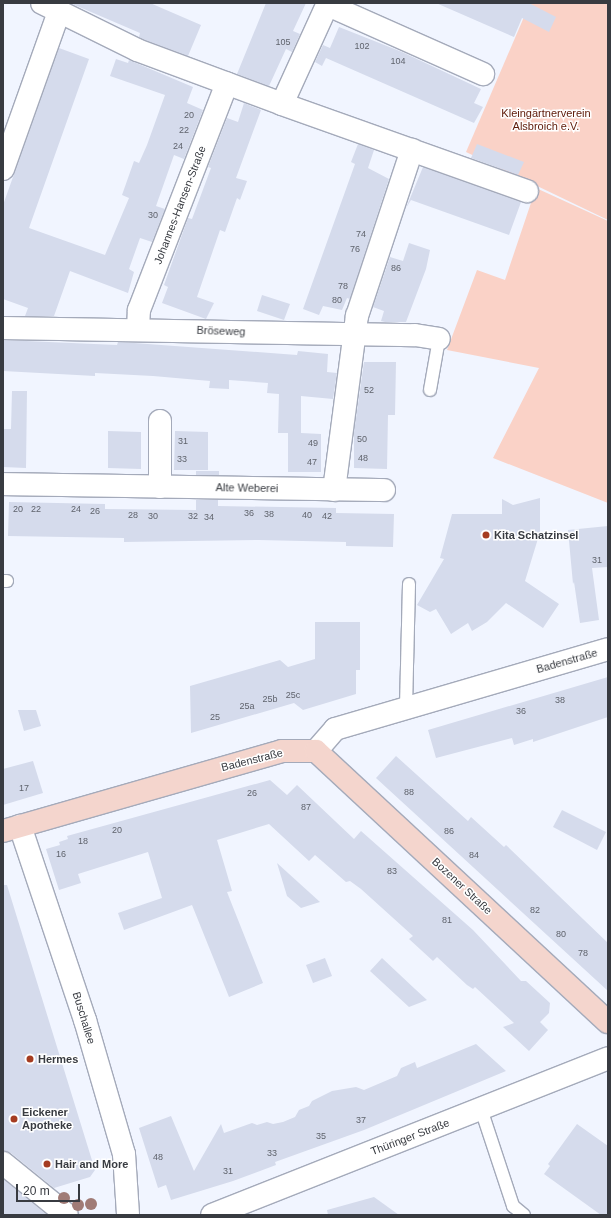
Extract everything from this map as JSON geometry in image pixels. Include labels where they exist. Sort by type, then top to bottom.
[{"type":"street","points":[[282,104],[328,4],[483,74]]},
{"type":"street","points":[[3,169],[50,7],[137,50],[282,104],[526,191]]},
{"type":"street","name":"Johannes-Hansen-Straße","points":[[138,328],[139,310],[227,83]]},
{"type":"street","points":[[334,490],[356,335],[357,316],[412,150]]},
{"type":"street","name":"Bröseweg","points":[[3,328],[138,328],[356,335],[415,335],[439,340]]},
{"type":"street","points":[[160,421],[160,487]]},
{"type":"street","name":"Alte Weberei","points":[[3,484],[384,490]]},
{"type":"street","name":"Badenstraße","points":[[11,828],[282,751],[316,751],[335,729],[608,649]]},
{"type":"street","name":"Bozener Straße","points":[[316,751],[608,1022]]},
{"type":"street","name":"Buschallee","points":[[11,828],[85,1020],[123,1148],[128,1215]]},
{"type":"street","name":"Thüringer Straße","points":[[212,1215],[608,1058]]},
{"type":"street","points":[[3,1163],[68,1215]]},
{"type":"lane","points":[[430,390],[439,340]]},
{"type":"lane","points":[[406,707],[409,584]]},
{"type":"lane","points":[[482,1109],[513,1206],[524,1215]]},
{"type":"green space","name":"Kleingärtnerverein Alsbroich e.V.","points":[[530,3],[608,3],[608,220],[466,152]]},
{"type":"green space","points":[[536,188],[608,221],[608,503],[493,458],[539,368],[447,350],[477,270],[505,280]]},
{"type":"building","points":[[70,3],[150,3],[201,25],[188,56],[142,39],[139,37],[140,33]]},
{"type":"building","points":[[266,3],[306,3],[293,31],[300,34],[292,52],[286,49],[269,86],[237,74]]},
{"type":"building","points":[[436,3],[529,3],[556,17],[549,32],[522,18],[514,37]]},
{"type":"building","points":[[339,27],[402,52],[481,89],[474,103],[483,107],[474,123],[326,58],[322,66],[315,62],[323,45],[330,48]]},
{"type":"building","points":[[59,48],[89,59],[29,228],[105,255],[129,198],[122,195],[134,161],[139,163],[165,95],[110,76],[116,59],[128,63],[129,60],[193,87],[187,103],[203,110],[184,159],[174,155],[156,206],[165,209],[152,242],[140,238],[129,269],[134,272],[128,293],[70,271],[54,316],[25,316],[28,308],[3,299],[3,205]]},
{"type":"building","points":[[244,103],[261,110],[236,178],[247,181],[240,200],[237,198],[225,232],[220,230],[197,297],[214,303],[206,319],[162,303],[168,287],[164,285],[188,218],[192,219],[211,168],[208,167],[227,118],[238,122]]},
{"type":"building","points":[[358,144],[374,150],[368,168],[389,179],[350,299],[347,298],[342,310],[323,306],[319,315],[303,309],[355,164],[351,162]]},
{"type":"building","points":[[477,144],[524,162],[518,175],[471,158]]},
{"type":"building","points":[[423,167],[521,202],[509,235],[411,200],[406,208]]},
{"type":"building","points":[[409,243],[430,250],[426,269],[406,322],[381,321],[384,311],[373,307],[390,257],[403,261]]},
{"type":"building","points":[[262,295],[290,304],[284,320],[257,311]]},
{"type":"building","points":[[3,340],[117,345],[118,342],[297,355],[298,351],[328,354],[327,372],[337,373],[333,399],[301,396],[301,433],[321,434],[321,472],[288,472],[288,433],[278,433],[279,394],[267,393],[268,383],[229,380],[229,389],[209,388],[210,381],[153,376],[95,373],[95,376],[3,371]]},
{"type":"building","points":[[364,362],[396,362],[395,415],[388,415],[387,469],[354,468],[354,432]]},
{"type":"building","points":[[12,391],[27,391],[26,468],[3,467],[3,429],[11,429]]},
{"type":"building","points":[[108,431],[141,432],[141,469],[108,468]]},
{"type":"building","points":[[175,431],[208,432],[208,470],[174,470]]},
{"type":"building","points":[[196,471],[219,471],[219,475],[196,475]]},
{"type":"building","points":[[540,498],[540,532],[525,581],[559,604],[543,628],[506,603],[487,622],[472,631],[468,623],[451,634],[436,609],[430,612],[417,605],[444,559],[440,558],[452,514],[502,514],[502,499],[513,505]]},
{"type":"building","points":[[196,500],[218,500],[218,506],[336,508],[336,513],[394,514],[393,547],[346,546],[346,542],[259,540],[124,542],[124,538],[8,536],[9,502],[105,504],[105,509],[196,510]]},
{"type":"building","points":[[608,526],[608,567],[592,568],[599,620],[580,623],[574,582],[573,584],[568,530]]},
{"type":"building","points":[[315,622],[360,622],[360,670],[356,670],[356,694],[303,710],[294,703],[191,733],[190,686],[280,660],[288,667],[315,659]]},
{"type":"building","points":[[608,677],[608,717],[533,742],[533,739],[514,745],[512,738],[436,758],[428,730]]},
{"type":"building","points":[[18,710],[36,710],[41,726],[24,731]]},
{"type":"building","points":[[396,756],[468,821],[471,817],[504,847],[506,845],[608,943],[608,991],[376,778]]},
{"type":"building","points":[[33,761],[43,793],[3,805],[3,769]]},
{"type":"building","points":[[270,780],[287,795],[297,785],[354,839],[361,831],[473,930],[521,981],[526,981],[550,1003],[549,1013],[540,1022],[548,1030],[529,1051],[503,1027],[514,1023],[475,987],[473,989],[467,985],[437,957],[433,961],[409,939],[413,936],[361,889],[350,881],[346,882],[315,855],[309,861],[269,824],[217,840],[232,891],[227,892],[263,983],[229,997],[192,905],[124,930],[118,913],[162,898],[148,852],[78,874],[81,883],[59,890],[46,849],[60,845],[59,842],[68,839],[67,836]]},
{"type":"building","points":[[562,810],[606,832],[597,850],[553,827]]},
{"type":"building","points":[[277,863],[320,902],[301,908],[287,896]]},
{"type":"building","points":[[3,885],[7,885],[95,1170],[90,1177],[54,1188],[11,1153],[3,1151]]},
{"type":"building","points":[[325,958],[332,976],[313,983],[306,965]]},
{"type":"building","points":[[382,958],[427,1000],[409,1007],[370,971]]},
{"type":"building","points":[[476,1044],[506,1071],[364,1130],[275,1162],[276,1165],[233,1181],[171,1200],[166,1185],[158,1188],[139,1128],[171,1116],[194,1171],[221,1124],[224,1133],[252,1123],[257,1125],[267,1122],[273,1124],[283,1122],[295,1117],[299,1110],[309,1106],[312,1101],[332,1091],[356,1087],[364,1090],[397,1076],[401,1068],[415,1062],[417,1068]]},
{"type":"building","points":[[577,1124],[608,1146],[608,1215],[601,1215],[544,1174],[550,1166],[548,1164]]},
{"type":"building","points":[[3,1179],[47,1215],[3,1215]]},
{"type":"building","points":[[374,1197],[399,1215],[328,1215],[327,1210]]},
{"type":"place","name":"Kita Schatzinsel","points":[[486,535]]},
{"type":"place","name":"Hermes","points":[[30,1059]]},
{"type":"place","name":"Eickener Apotheke","points":[[14,1119]]},
{"type":"place","name":"Hair and More","points":[[47,1164]]}]
